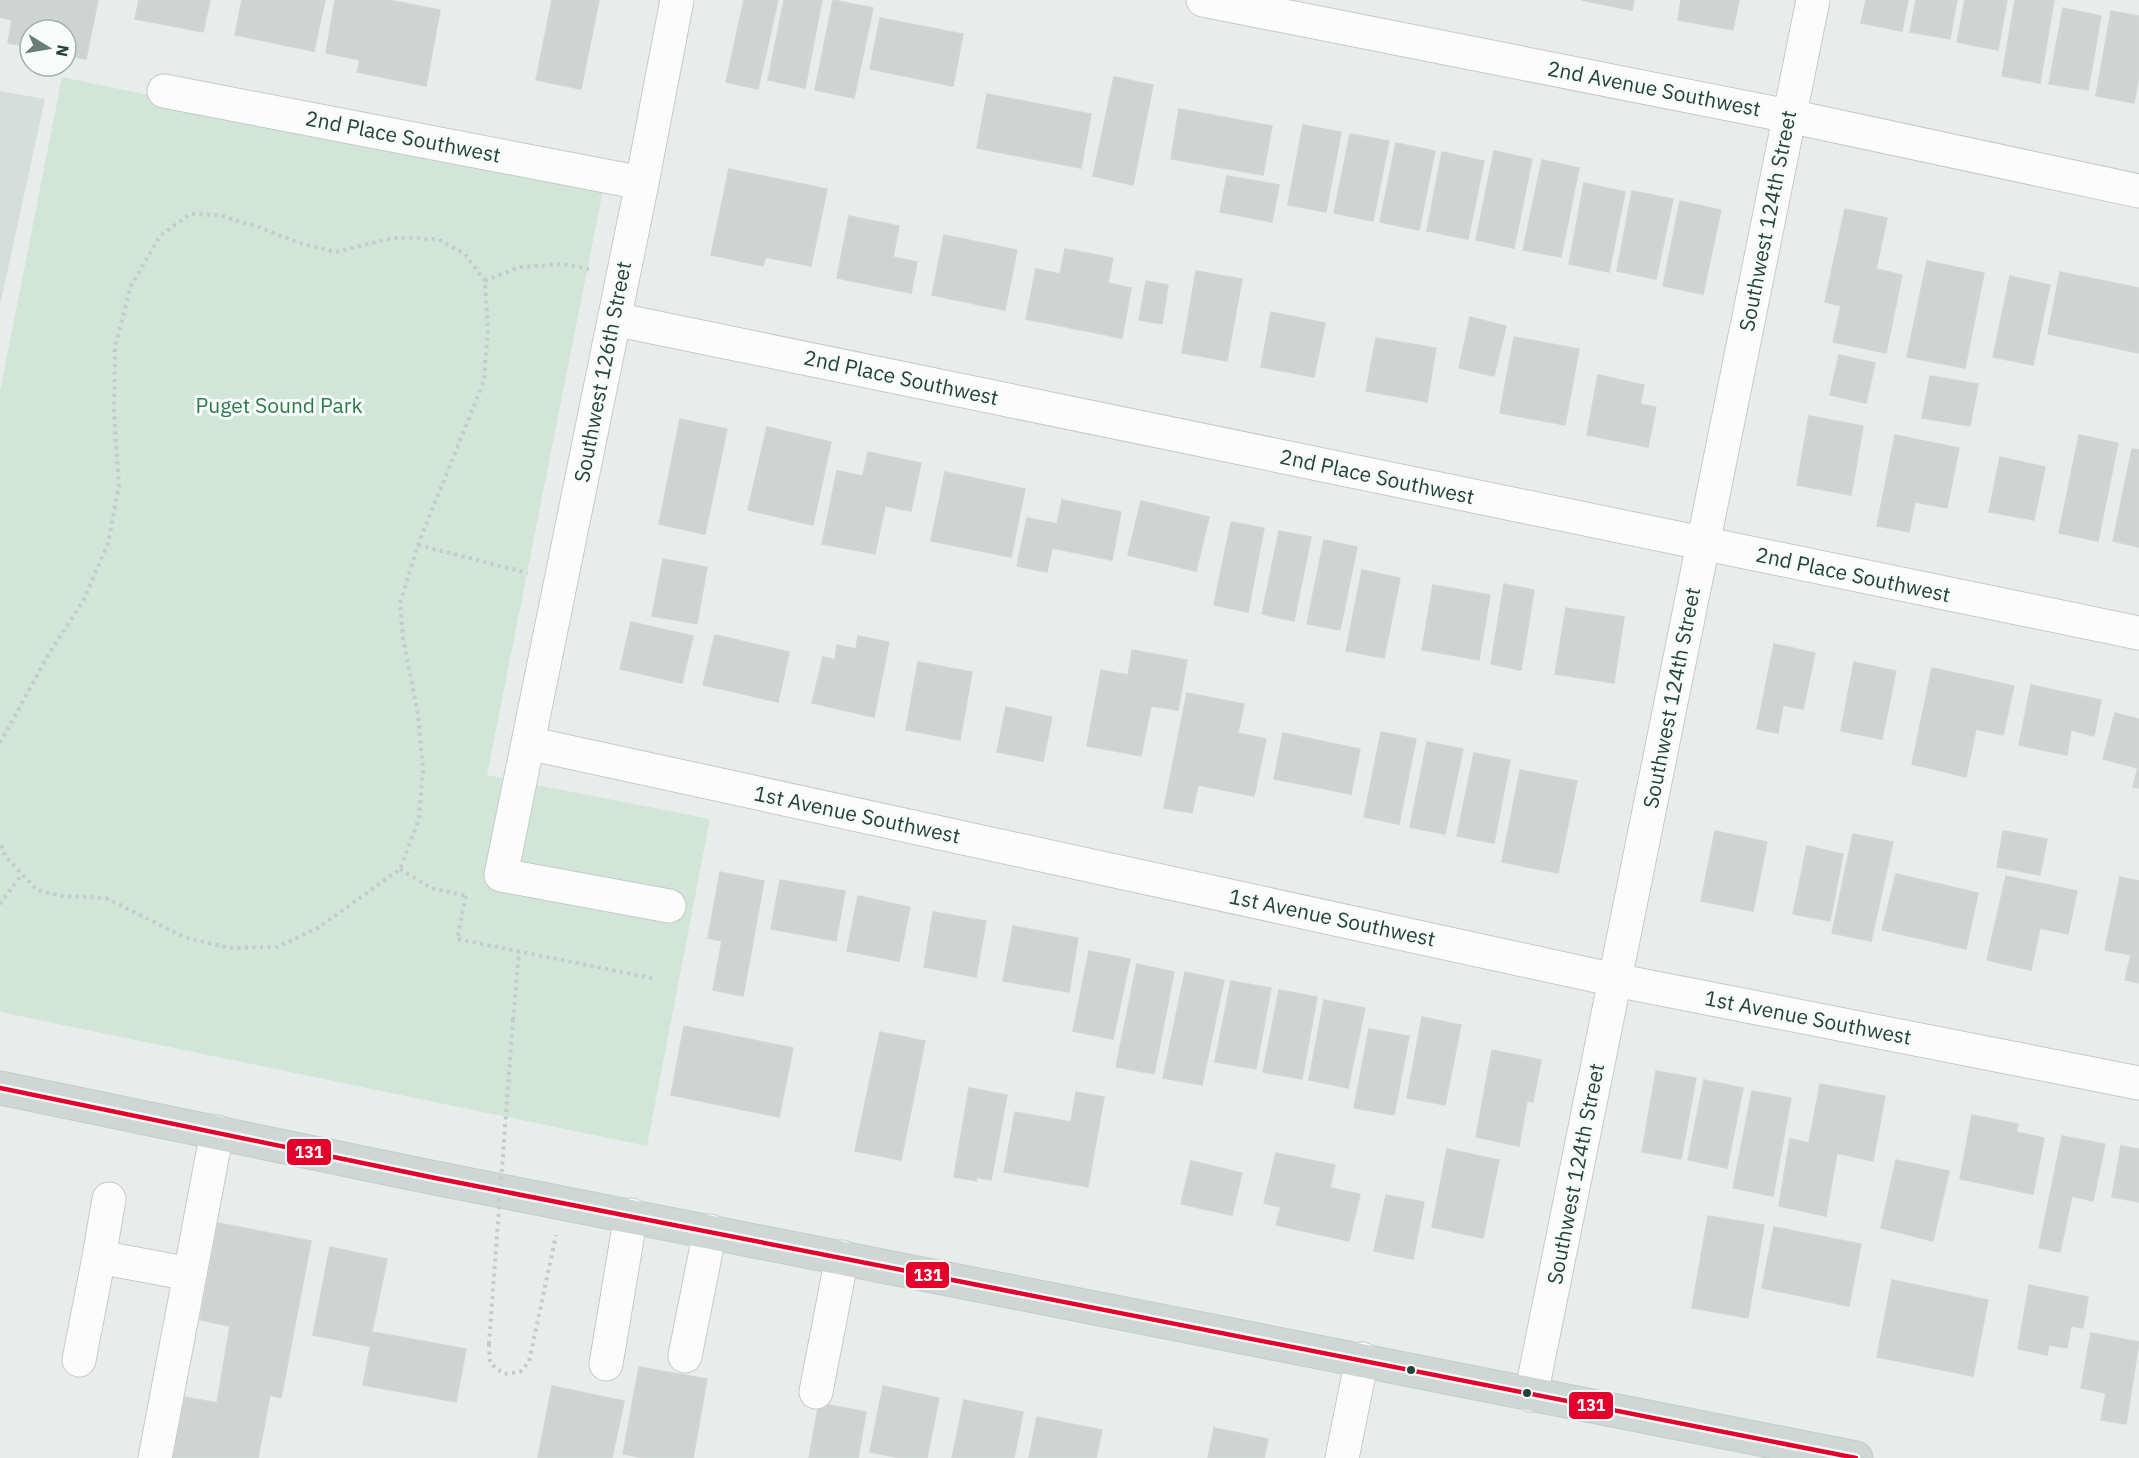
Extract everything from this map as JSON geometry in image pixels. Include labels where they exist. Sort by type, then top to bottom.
[{"type":"main road","points":[[0,1088],[1856,1458]]},
{"type":"street","name":"Southwest 126th Street","points":[[669,906],[501,875],[677,0]]},
{"type":"street","name":"2nd Avenue Southwest","points":[[1203,0],[1789,116],[2139,191]]},
{"type":"street","name":"Southwest 124th Street","points":[[1531,1395],[1813,0]]},
{"type":"street","name":"2nd Place Southwest","points":[[164,91],[642,183]]},
{"type":"street","name":"2nd Place Southwest","points":[[614,319],[2139,633]]},
{"type":"street","name":"1st Avenue Southwest","points":[[528,743],[1616,980],[2139,1083]]},
{"type":"street","points":[[155,1458],[217,1132]]},
{"type":"street","points":[[79,1360],[109,1199]]},
{"type":"street","points":[[606,1364],[631,1215]]},
{"type":"street","points":[[685,1356],[710,1231]]},
{"type":"street","points":[[99,1257],[190,1274]]},
{"type":"street","points":[[816,1392],[842,1257]]},
{"type":"street","points":[[1342,1458],[1362,1359]]},
{"type":"path","points":[[0,742],[47,657],[84,599],[108,543],[119,486],[114,412],[115,347],[131,286],[160,236],[190,214],[219,215],[299,243],[336,252],[392,238],[438,239],[465,254],[485,281],[488,329],[484,381],[418,544],[400,603],[403,638],[418,715],[423,769],[419,819],[400,869],[318,928],[277,947],[229,948],[184,937],[106,898],[61,896],[37,890],[5,856],[0,841]]},
{"type":"path","points":[[485,281],[519,267],[564,264],[623,276]]},
{"type":"path","points":[[418,544],[561,582]]},
{"type":"path","points":[[400,869],[430,888],[465,896],[457,939],[652,978]]},
{"type":"path","points":[[0,904],[22,874]]},
{"type":"path","points":[[519,952],[489,1344],[490,1363],[504,1374],[520,1372],[529,1362],[563,1202]]},
{"type":"shaded area","points":[[0,91],[45,99],[0,305]]},
{"type":"green space","name":"Puget Sound Park","points":[[62,78],[603,190],[487,775],[710,819],[647,1146],[0,1012],[0,391]]},
{"type":"building","points":[[0,0],[98,0],[86,59],[78,57],[78,18],[18,18],[18,45],[8,43],[12,20],[0,17]]},
{"type":"building","points":[[139,0],[210,0],[203,32],[135,19]]},
{"type":"building","points":[[242,0],[325,0],[314,51],[235,35]]},
{"type":"building","points":[[335,0],[388,0],[440,10],[426,86],[357,72],[360,60],[326,53]]},
{"type":"building","points":[[552,0],[599,0],[581,89],[536,80]]},
{"type":"building","points":[[744,0],[778,0],[758,89],[726,82]]},
{"type":"building","points":[[784,0],[822,0],[805,88],[768,80]]},
{"type":"building","points":[[833,0],[873,8],[854,98],[815,90]]},
{"type":"building","points":[[1581,0],[1634,0],[1632,10]]},
{"type":"building","points":[[1681,0],[1739,0],[1733,30],[1678,20]]},
{"type":"building","points":[[1866,0],[1908,0],[1902,31],[1861,23]]},
{"type":"building","points":[[1916,0],[1957,0],[1950,39],[1910,32]]},
{"type":"building","points":[[1965,0],[2007,0],[1998,50],[1957,42]]},
{"type":"building","points":[[2015,0],[2054,0],[2040,83],[2002,76]]},
{"type":"building","points":[[2063,8],[2101,16],[2088,90],[2049,84]]},
{"type":"building","points":[[2111,11],[2139,16],[2139,76],[2134,103],[2096,96]]},
{"type":"building","points":[[880,18],[963,34],[953,86],[870,69]]},
{"type":"building","points":[[1114,77],[1153,85],[1133,185],[1093,176]]},
{"type":"building","points":[[987,94],[1091,114],[1081,168],[977,148]]},
{"type":"building","points":[[1179,109],[1272,126],[1263,175],[1171,159]]},
{"type":"building","points":[[1303,125],[1341,132],[1326,212],[1288,205]]},
{"type":"building","points":[[1350,134],[1389,141],[1373,221],[1334,213]]},
{"type":"building","points":[[1396,143],[1435,151],[1419,230],[1380,222]]},
{"type":"building","points":[[1494,151],[1532,159],[1514,248],[1476,240]]},
{"type":"building","points":[[1442,152],[1484,161],[1468,239],[1427,231]]},
{"type":"building","points":[[1542,160],[1579,168],[1561,257],[1523,250]]},
{"type":"building","points":[[729,169],[827,189],[811,266],[766,257],[763,266],[711,255]]},
{"type":"building","points":[[1227,176],[1279,185],[1272,222],[1220,212]]},
{"type":"building","points":[[1584,183],[1625,192],[1609,272],[1569,264]]},
{"type":"building","points":[[1632,191],[1673,199],[1656,279],[1617,271]]},
{"type":"building","points":[[1680,201],[1721,210],[1703,294],[1663,286]]},
{"type":"building","points":[[1845,209],[1887,218],[1876,269],[1902,275],[1886,353],[1833,342],[1841,306],[1825,302]]},
{"type":"building","points":[[849,216],[899,226],[893,257],[917,262],[911,293],[837,278]]},
{"type":"building","points":[[944,235],[1017,250],[1005,310],[932,295]]},
{"type":"building","points":[[1065,249],[1113,258],[1108,283],[1131,288],[1122,338],[1026,319],[1036,269],[1060,274]]},
{"type":"building","points":[[1927,261],[1984,273],[1965,368],[1907,357]]},
{"type":"building","points":[[1196,271],[1242,279],[1227,361],[1182,353]]},
{"type":"building","points":[[2060,272],[2139,288],[2139,353],[2048,334]]},
{"type":"building","points":[[2010,276],[2050,285],[2033,365],[1993,357]]},
{"type":"building","points":[[1146,281],[1168,285],[1162,324],[1139,320]]},
{"type":"building","points":[[1271,312],[1325,323],[1314,377],[1261,367]]},
{"type":"building","points":[[1470,317],[1506,326],[1494,376],[1459,368]]},
{"type":"building","points":[[1514,337],[1579,349],[1565,425],[1500,413]]},
{"type":"building","points":[[1376,338],[1436,348],[1427,402],[1366,391]]},
{"type":"building","points":[[1839,355],[1875,363],[1866,403],[1830,395]]},
{"type":"building","points":[[1598,375],[1644,385],[1640,404],[1656,407],[1648,447],[1587,435]]},
{"type":"building","points":[[1930,376],[1978,384],[1970,426],[1922,418]]},
{"type":"building","points":[[1809,416],[1863,426],[1851,495],[1797,485]]},
{"type":"building","points":[[680,419],[727,429],[705,534],[659,524]]},
{"type":"building","points":[[767,427],[831,442],[813,525],[748,510]]},
{"type":"building","points":[[1895,435],[1959,448],[1947,508],[1915,502],[1909,532],[1877,526]]},
{"type":"building","points":[[2079,435],[2118,443],[2098,541],[2059,533]]},
{"type":"building","points":[[2132,449],[2139,450],[2139,547],[2113,541]]},
{"type":"building","points":[[868,452],[921,463],[911,511],[885,506],[875,554],[822,544],[837,471],[863,476]]},
{"type":"building","points":[[2000,457],[2045,467],[2034,520],[1989,512]]},
{"type":"building","points":[[945,472],[1025,489],[1011,557],[931,541]]},
{"type":"building","points":[[1062,500],[1121,512],[1112,560],[1052,548],[1047,572],[1017,566],[1027,518],[1057,524]]},
{"type":"building","points":[[1141,501],[1209,517],[1196,571],[1128,555]]},
{"type":"building","points":[[1231,522],[1264,528],[1248,612],[1214,605]]},
{"type":"building","points":[[1279,531],[1311,537],[1294,621],[1262,614]]},
{"type":"building","points":[[1324,540],[1357,547],[1340,630],[1307,624]]},
{"type":"building","points":[[663,559],[707,567],[697,624],[652,616]]},
{"type":"building","points":[[1362,570],[1400,578],[1384,658],[1346,651]]},
{"type":"building","points":[[1504,584],[1534,590],[1521,670],[1491,664]]},
{"type":"building","points":[[1433,585],[1490,595],[1479,660],[1422,650]]},
{"type":"building","points":[[1566,608],[1624,617],[1614,683],[1555,674]]},
{"type":"building","points":[[631,622],[693,636],[682,683],[620,669]]},
{"type":"building","points":[[715,635],[789,652],[778,702],[703,685]]},
{"type":"building","points":[[858,636],[889,642],[874,717],[812,703],[823,657],[835,660],[837,645],[856,649]]},
{"type":"building","points":[[1774,644],[1815,653],[1803,709],[1783,705],[1778,733],[1757,729]]},
{"type":"building","points":[[1132,650],[1187,660],[1178,710],[1151,706],[1141,756],[1087,746],[1101,670],[1128,675]]},
{"type":"building","points":[[918,662],[972,672],[960,740],[906,730]]},
{"type":"building","points":[[1854,662],[1896,671],[1882,739],[1841,731]]},
{"type":"building","points":[[1932,668],[2014,686],[2003,735],[1976,729],[1966,777],[1912,764]]},
{"type":"building","points":[[2031,685],[2101,700],[2094,736],[2071,730],[2067,755],[2019,745]]},
{"type":"building","points":[[1187,693],[1244,704],[1238,733],[1266,739],[1254,796],[1198,785],[1192,813],[1164,808]]},
{"type":"building","points":[[1006,707],[1052,717],[1043,761],[997,752]]},
{"type":"building","points":[[2115,713],[2139,719],[2139,788],[2133,787],[2138,768],[2103,759]]},
{"type":"building","points":[[1381,732],[1416,739],[1399,824],[1364,817]]},
{"type":"building","points":[[1283,733],[1360,749],[1351,794],[1274,779]]},
{"type":"building","points":[[1427,742],[1463,749],[1445,834],[1410,827]]},
{"type":"building","points":[[1474,753],[1510,760],[1494,843],[1457,836]]},
{"type":"building","points":[[1520,770],[1577,781],[1558,873],[1502,862]]},
{"type":"building","points":[[1715,831],[1767,842],[1753,911],[1701,901]]},
{"type":"building","points":[[2003,831],[2047,839],[2040,875],[1997,867]]},
{"type":"building","points":[[1853,834],[1893,842],[1871,941],[1832,933]]},
{"type":"building","points":[[1807,846],[1843,854],[1830,921],[1793,914]]},
{"type":"building","points":[[720,872],[764,881],[743,996],[713,990],[722,941],[708,938]]},
{"type":"building","points":[[1896,874],[1978,893],[1966,949],[1882,930]]},
{"type":"building","points":[[2006,876],[2077,891],[2068,934],[2040,928],[2031,970],[1987,960]]},
{"type":"building","points":[[2120,877],[2139,881],[2139,983],[2125,980],[2131,955],[2105,950]]},
{"type":"building","points":[[780,880],[845,891],[836,941],[771,929]]},
{"type":"building","points":[[858,896],[910,907],[899,961],[847,951]]},
{"type":"building","points":[[933,912],[986,921],[976,977],[924,967]]},
{"type":"building","points":[[1013,926],[1078,938],[1069,992],[1003,981]]},
{"type":"building","points":[[1089,951],[1130,959],[1113,1039],[1073,1031]]},
{"type":"building","points":[[1137,964],[1174,972],[1154,1074],[1116,1067]]},
{"type":"building","points":[[1185,972],[1224,980],[1202,1085],[1163,1078]]},
{"type":"building","points":[[1231,981],[1271,988],[1256,1069],[1215,1062]]},
{"type":"building","points":[[1279,990],[1317,997],[1302,1079],[1263,1072]]},
{"type":"building","points":[[1324,1000],[1365,1008],[1348,1088],[1309,1080]]},
{"type":"building","points":[[1422,1017],[1461,1025],[1445,1105],[1407,1098]]},
{"type":"building","points":[[684,1026],[793,1048],[779,1117],[671,1095]]},
{"type":"building","points":[[1369,1029],[1409,1036],[1394,1115],[1354,1108]]},
{"type":"building","points":[[880,1032],[925,1041],[901,1160],[855,1151]]},
{"type":"building","points":[[1492,1050],[1541,1060],[1533,1102],[1527,1101],[1519,1146],[1476,1137]]},
{"type":"building","points":[[1656,1071],[1696,1078],[1681,1159],[1642,1152]]},
{"type":"building","points":[[1704,1080],[1743,1088],[1727,1168],[1688,1160]]},
{"type":"building","points":[[1820,1084],[1885,1096],[1873,1161],[1837,1153],[1826,1216],[1779,1206],[1790,1139],[1809,1143]]},
{"type":"building","points":[[969,1088],[1007,1095],[991,1180],[977,1177],[976,1181],[954,1177]]},
{"type":"building","points":[[1752,1091],[1791,1098],[1773,1196],[1733,1188]]},
{"type":"building","points":[[1076,1092],[1104,1097],[1088,1187],[1004,1172],[1015,1112],[1071,1122]]},
{"type":"building","points":[[1972,1115],[2018,1124],[2016,1132],[2044,1138],[2033,1194],[1960,1179]]},
{"type":"building","points":[[2062,1136],[2105,1144],[2093,1201],[2072,1196],[2060,1252],[2039,1248]]},
{"type":"building","points":[[2121,1146],[2139,1149],[2139,1202],[2112,1197]]},
{"type":"building","points":[[1447,1149],[1499,1160],[1483,1238],[1432,1227]]},
{"type":"building","points":[[1276,1153],[1335,1165],[1330,1188],[1360,1194],[1349,1241],[1276,1225],[1281,1207],[1264,1203]]},
{"type":"building","points":[[1896,1160],[1949,1171],[1933,1241],[1881,1228]]},
{"type":"building","points":[[1191,1161],[1242,1173],[1232,1215],[1181,1204]]},
{"type":"building","points":[[1386,1195],[1424,1202],[1413,1259],[1374,1251]]},
{"type":"building","points":[[1708,1216],[1764,1225],[1748,1318],[1692,1308]]},
{"type":"building","points":[[218,1223],[311,1241],[281,1398],[270,1395],[258,1458],[173,1458],[185,1397],[217,1403],[230,1326],[200,1320]]},
{"type":"building","points":[[1774,1227],[1861,1244],[1849,1306],[1762,1288]]},
{"type":"building","points":[[330,1247],[387,1259],[369,1346],[313,1335]]},
{"type":"building","points":[[1892,1280],[1988,1300],[1973,1376],[1877,1357]]},
{"type":"building","points":[[2029,1285],[2088,1297],[2083,1328],[2071,1326],[2067,1348],[2049,1345],[2047,1355],[2018,1349]]},
{"type":"building","points":[[373,1332],[466,1349],[456,1402],[363,1385]]},
{"type":"building","points":[[2091,1333],[2139,1342],[2126,1424],[2101,1420],[2106,1393],[2081,1388]]},
{"type":"building","points":[[639,1367],[707,1379],[693,1458],[645,1458],[623,1454]]},
{"type":"building","points":[[552,1386],[624,1401],[612,1458],[538,1458]]},
{"type":"building","points":[[883,1386],[939,1398],[927,1458],[901,1458],[870,1452]]},
{"type":"building","points":[[964,1400],[1023,1412],[1014,1458],[952,1458]]},
{"type":"building","points":[[819,1403],[866,1412],[858,1458],[809,1458]]},
{"type":"building","points":[[1037,1417],[1102,1430],[1096,1458],[1029,1458]]},
{"type":"building","points":[[1214,1428],[1268,1439],[1264,1458],[1208,1458]]},
{"type":"transit line","name":"131","points":[[0,1088],[435,1178],[1856,1458]]}]
